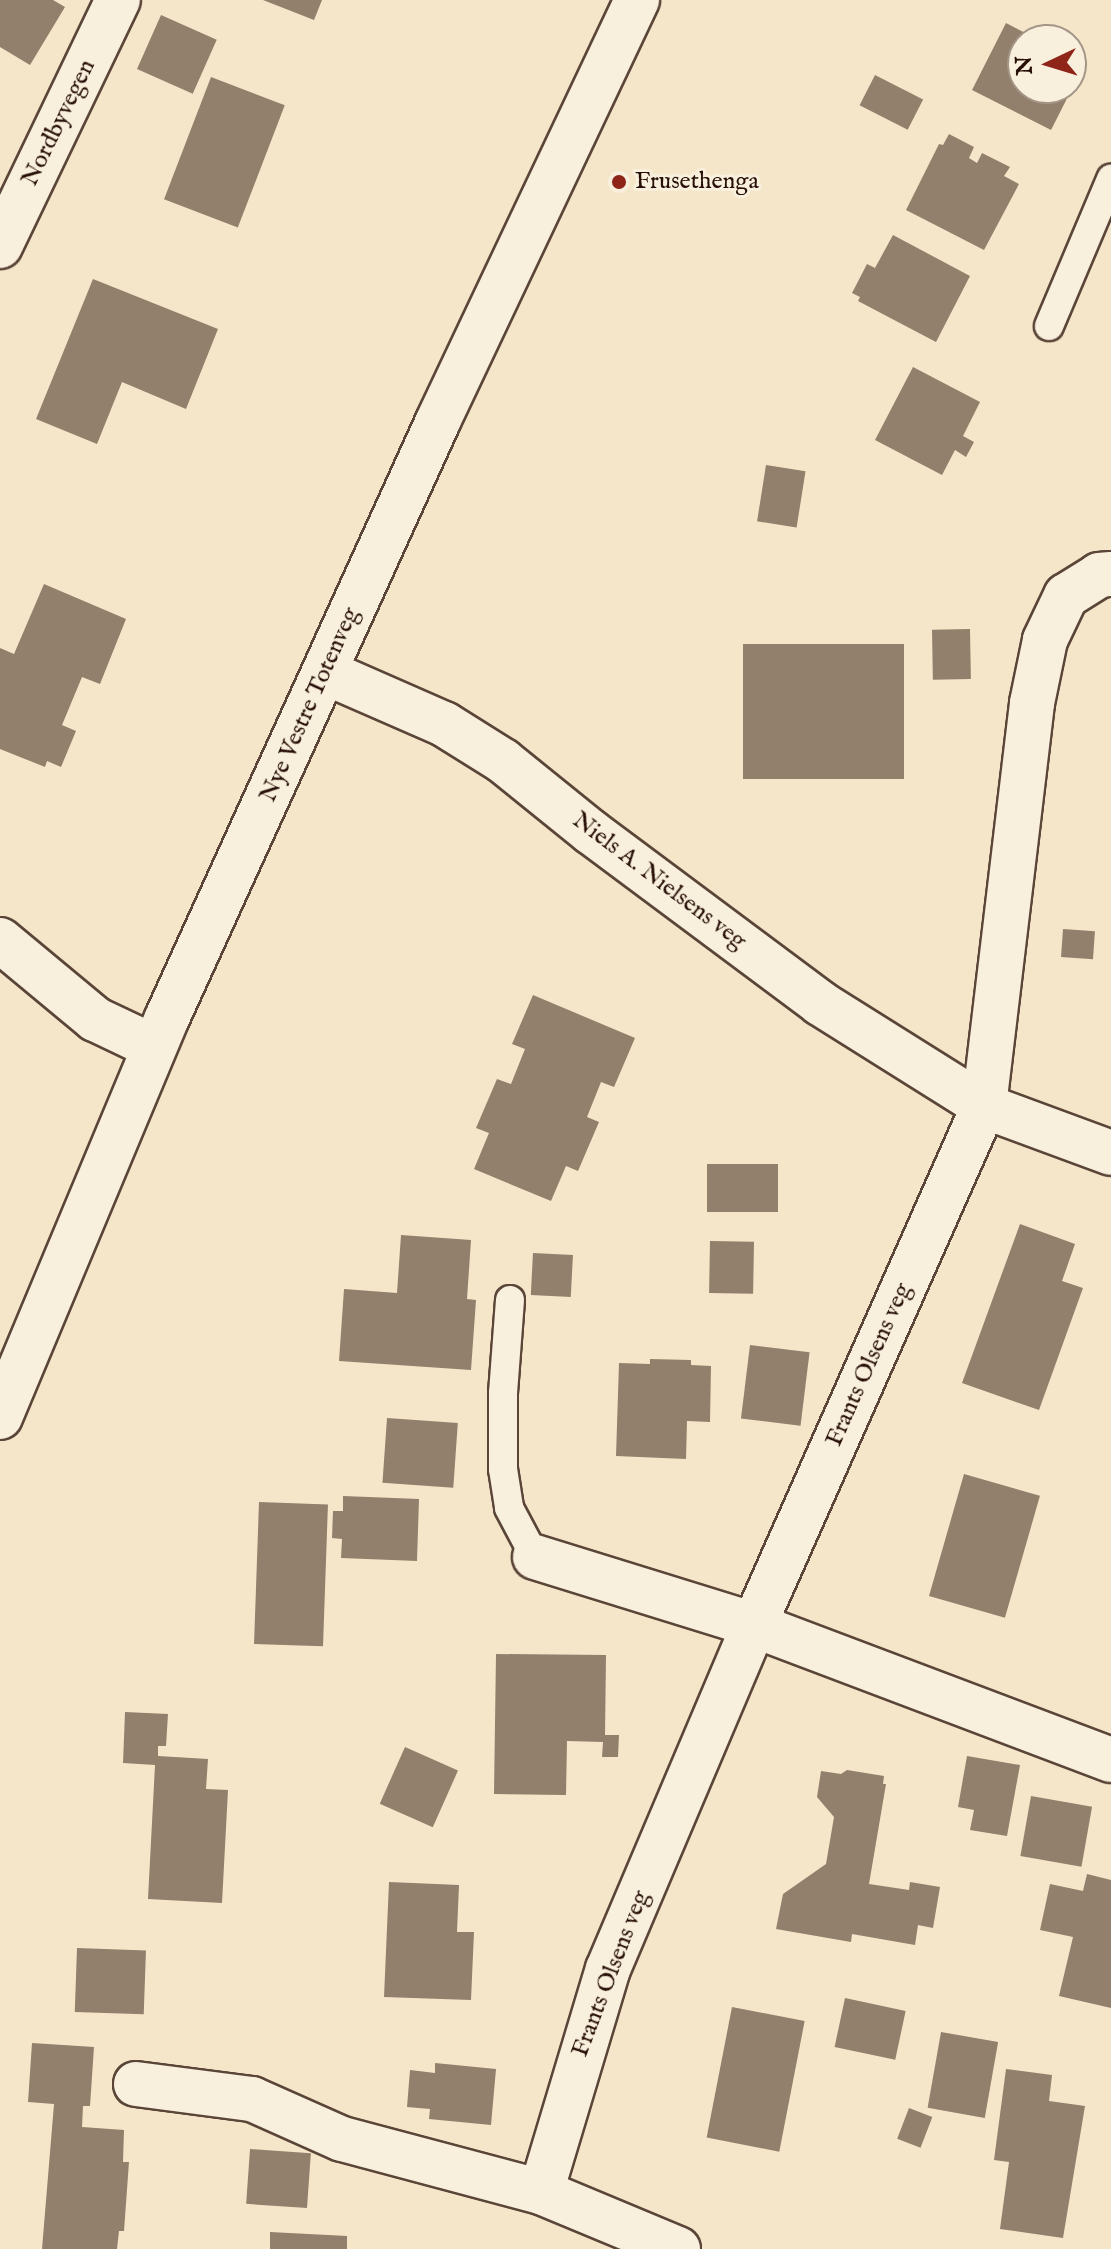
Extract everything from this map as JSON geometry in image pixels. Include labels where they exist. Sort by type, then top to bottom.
[{"type":"street","name":"Nordbyvegen","points":[[0,246],[118,0]]},
{"type":"street","name":"Nye Vestre Totenveg","points":[[0,1417],[154,1047],[444,407],[602,68],[637,0]]},
{"type":"street","points":[[984,1106],[1032,703],[1045,640],[1066,596],[1099,575],[1111,574]]},
{"type":"street","name":"Niels A. Nielsens veg","points":[[325,672],[444,724],[503,761],[591,832],[820,1003],[984,1106],[1111,1153]]},
{"type":"street","points":[[0,940],[95,1019],[154,1047]]},
{"type":"street","name":"Frants Olsens veg","points":[[541,2192],[608,1969],[754,1625],[984,1106]]},
{"type":"street","points":[[535,1557],[754,1625],[1111,1760]]},
{"type":"street","points":[[136,2084],[252,2099],[342,2139],[541,2192],[678,2249]]},
{"type":"lane","points":[[1049,326],[1111,179]]},
{"type":"lane","points":[[510,1300],[503,1393],[503,1469],[509,1508],[535,1557]]},
{"type":"building","points":[[0,0],[53,0],[65,7],[30,65],[0,47]]},
{"type":"building","points":[[263,0],[322,0],[314,20]]},
{"type":"building","points":[[161,15],[217,40],[193,94],[137,69]]},
{"type":"building","points":[[1006,23],[1007,104],[1064,104],[1051,130],[972,90]]},
{"type":"building","points":[[875,75],[923,100],[908,130],[860,105]]},
{"type":"building","points":[[211,77],[285,105],[238,228],[164,199]]},
{"type":"building","points":[[949,134],[974,147],[969,158],[977,163],[982,153],[1010,167],[1004,176],[1019,184],[984,250],[906,210],[939,144],[943,145]]},
{"type":"building","points":[[893,235],[970,276],[936,342],[858,301],[860,297],[852,293],[867,264],[875,268]]},
{"type":"building","points":[[93,279],[218,329],[186,409],[122,382],[97,444],[36,419]]},
{"type":"building","points":[[913,367],[980,402],[963,436],[974,442],[966,457],[955,450],[942,475],[875,440]]},
{"type":"building","points":[[766,465],[806,471],[797,528],[757,521]]},
{"type":"building","points":[[44,584],[126,619],[100,684],[82,677],[62,725],[76,731],[61,767],[47,761],[45,767],[0,749],[0,648],[14,654]]},
{"type":"building","points":[[970,629],[971,679],[933,680],[932,630]]},
{"type":"building","points":[[743,644],[904,644],[904,779],[743,779]]},
{"type":"building","points":[[1063,929],[1095,931],[1093,959],[1061,957]]},
{"type":"building","points":[[533,995],[635,1038],[614,1087],[601,1082],[587,1117],[599,1122],[578,1171],[566,1166],[551,1201],[474,1169],[489,1133],[476,1128],[497,1079],[511,1084],[525,1049],[512,1044]]},
{"type":"building","points":[[707,1164],[778,1164],[778,1212],[707,1212]]},
{"type":"building","points":[[1020,1224],[1075,1244],[1062,1281],[1083,1288],[1039,1410],[962,1383]]},
{"type":"building","points":[[401,1235],[471,1240],[467,1299],[476,1300],[471,1370],[339,1361],[344,1289],[397,1293]]},
{"type":"building","points":[[710,1241],[754,1242],[753,1294],[709,1293]]},
{"type":"building","points":[[533,1253],[573,1255],[571,1297],[531,1295]]},
{"type":"building","points":[[750,1345],[810,1352],[801,1426],[741,1418]]},
{"type":"building","points":[[650,1359],[691,1360],[691,1365],[711,1366],[710,1422],[687,1421],[686,1459],[616,1456],[619,1363],[650,1364]]},
{"type":"building","points":[[387,1418],[458,1423],[453,1488],[382,1483]]},
{"type":"building","points":[[964,1474],[1040,1496],[1005,1618],[929,1596]]},
{"type":"building","points":[[343,1496],[419,1499],[417,1561],[341,1558],[342,1539],[332,1538],[333,1511],[343,1511]]},
{"type":"building","points":[[259,1502],[328,1504],[323,1646],[254,1644]]},
{"type":"building","points":[[496,1654],[606,1655],[605,1735],[619,1735],[618,1757],[602,1757],[603,1742],[567,1741],[566,1795],[494,1794]]},
{"type":"building","points":[[125,1712],[168,1714],[166,1746],[158,1746],[158,1756],[208,1759],[206,1789],[228,1790],[222,1903],[148,1899],[155,1765],[123,1763]]},
{"type":"building","points":[[405,1747],[458,1771],[433,1827],[380,1804]]},
{"type":"building","points":[[967,1756],[1020,1765],[1007,1836],[970,1830],[974,1810],[958,1807]]},
{"type":"building","points":[[847,1770],[884,1776],[883,1784],[886,1784],[869,1884],[909,1890],[910,1882],[940,1887],[933,1928],[918,1925],[915,1945],[852,1934],[851,1942],[776,1929],[783,1894],[826,1864],[834,1817],[817,1797],[821,1771],[841,1774]]},
{"type":"building","points":[[1031,1796],[1092,1807],[1081,1867],[1020,1856]]},
{"type":"building","points":[[1087,1874],[1111,1880],[1111,2008],[1059,1996],[1073,1937],[1040,1930],[1050,1884],[1083,1891]]},
{"type":"building","points":[[389,1882],[459,1885],[457,1932],[474,1932],[471,2000],[384,1997]]},
{"type":"building","points":[[77,1948],[146,1950],[144,2014],[75,2012]]},
{"type":"building","points":[[845,1998],[906,2011],[895,2060],[835,2047]]},
{"type":"building","points":[[732,2007],[805,2021],[779,2152],[707,2138]]},
{"type":"building","points":[[941,2032],[998,2042],[985,2118],[928,2108]]},
{"type":"building","points":[[32,2043],[94,2047],[90,2106],[83,2106],[82,2127],[124,2130],[123,2162],[129,2162],[124,2231],[119,2231],[117,2249],[42,2249],[54,2104],[28,2102]]},
{"type":"building","points":[[435,2063],[496,2069],[491,2125],[429,2119],[430,2109],[407,2107],[410,2070],[435,2073]]},
{"type":"building","points":[[1006,2069],[1052,2075],[1049,2101],[1085,2106],[1063,2238],[1000,2229],[1009,2162],[994,2160]]},
{"type":"building","points":[[909,2108],[932,2117],[921,2148],[897,2139]]},
{"type":"building","points":[[250,2149],[311,2153],[307,2208],[246,2204]]},
{"type":"building","points":[[270,2232],[347,2236],[347,2249],[270,2249]]},
{"type":"place","name":"Frusethenga","points":[[619,182]]}]
